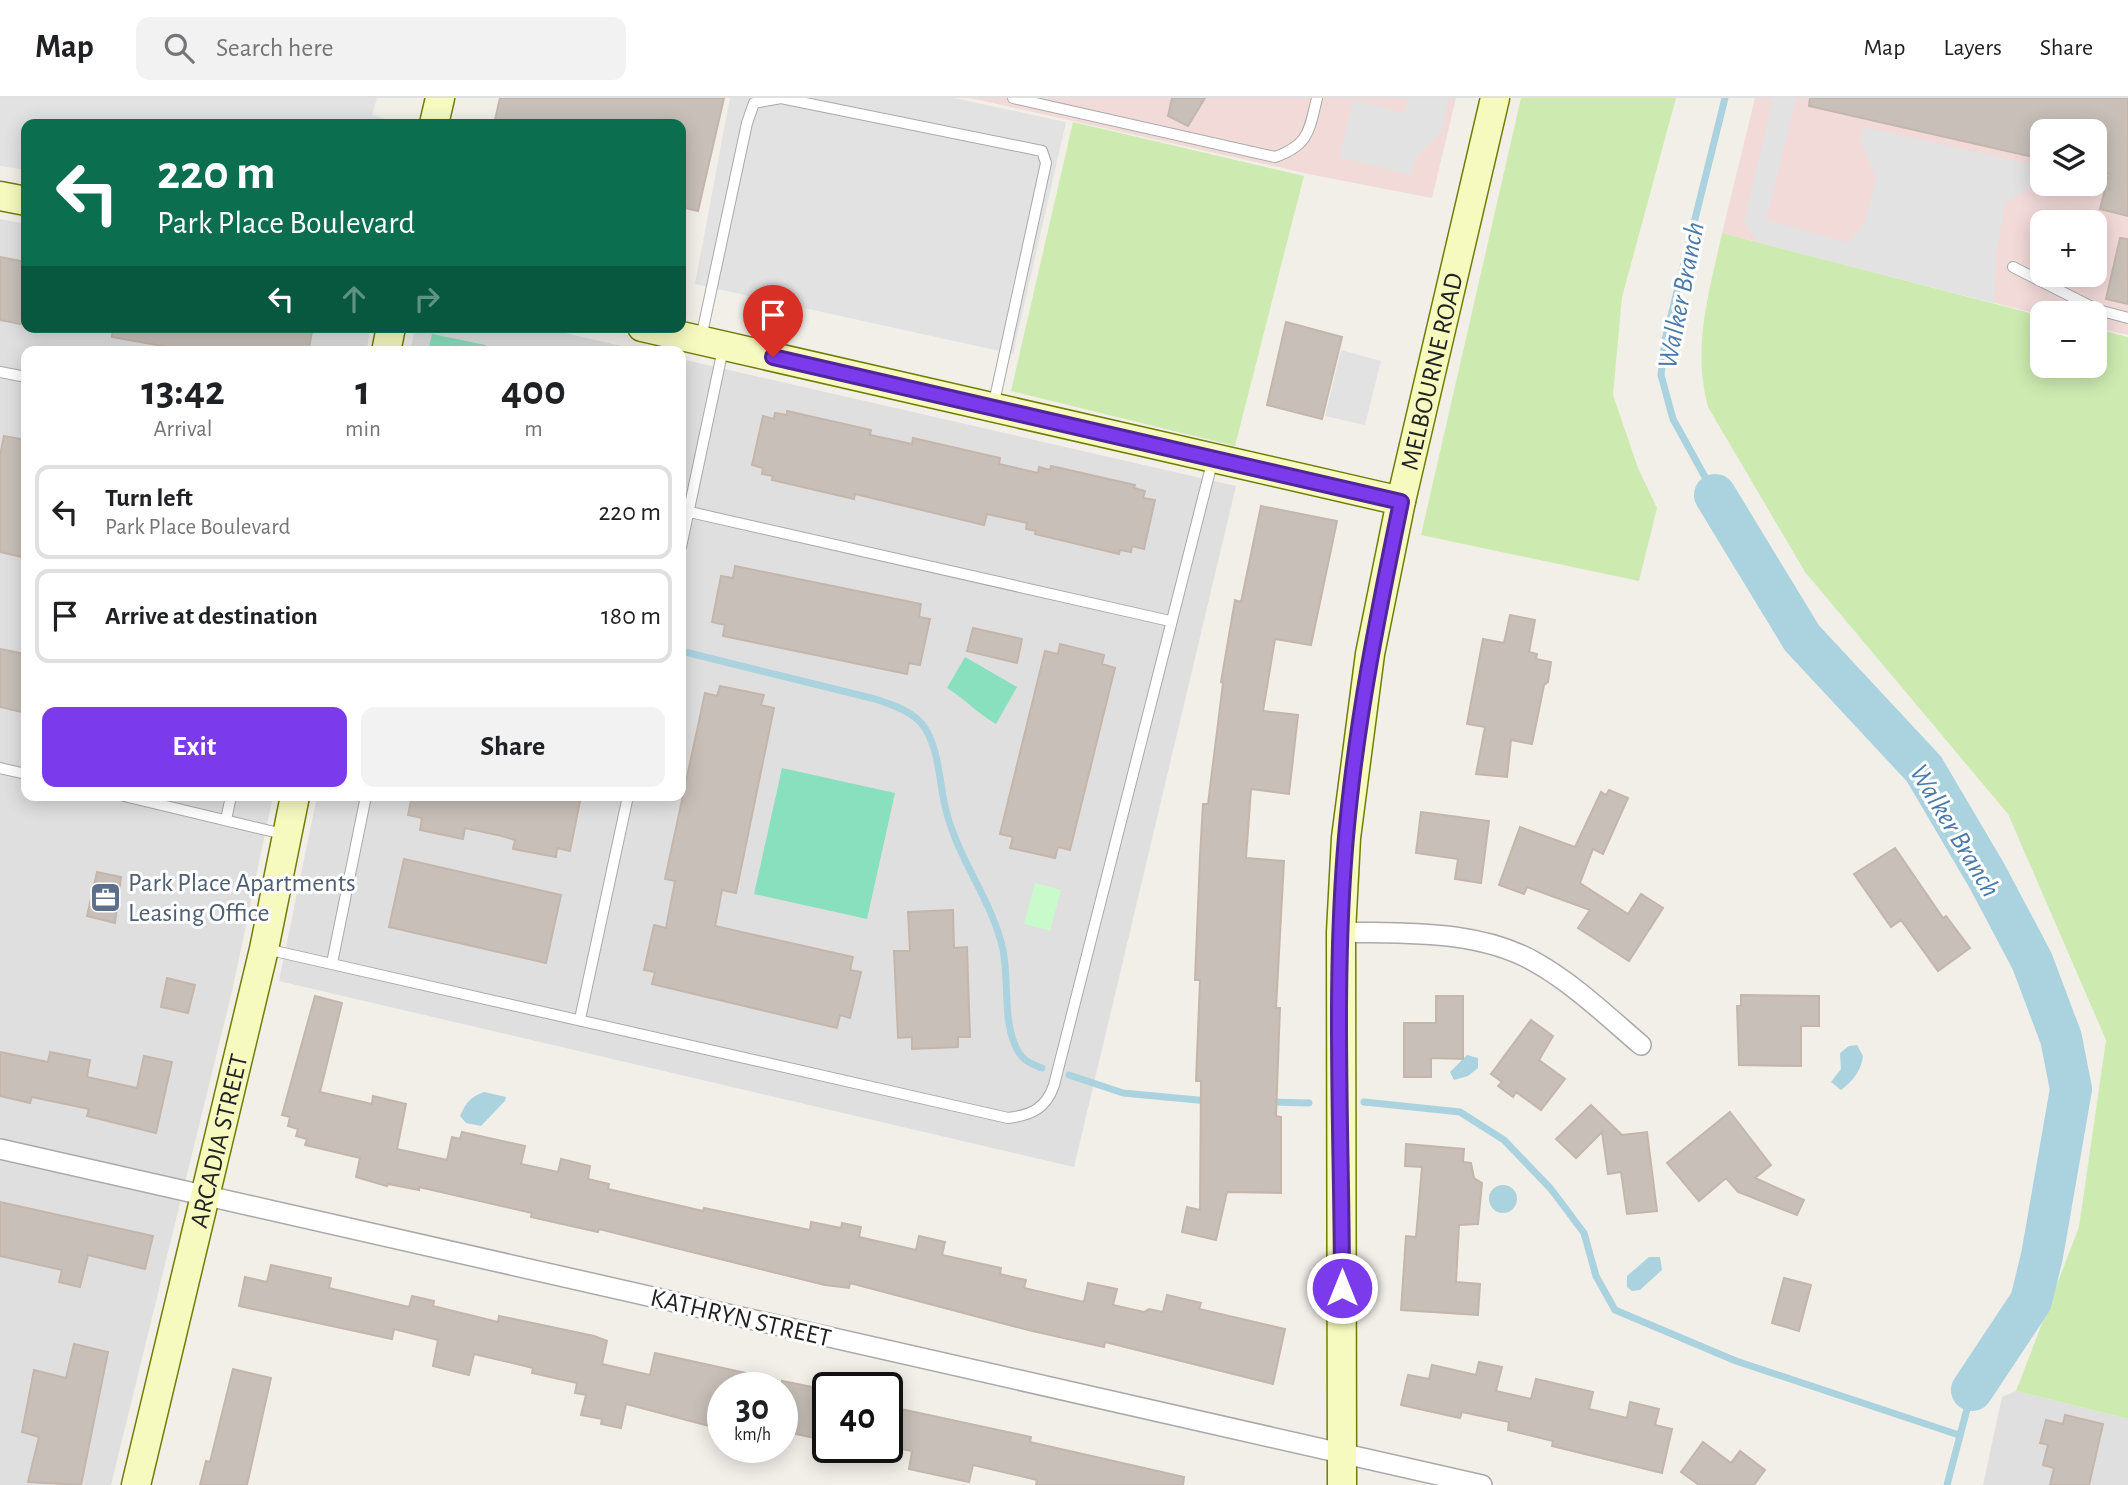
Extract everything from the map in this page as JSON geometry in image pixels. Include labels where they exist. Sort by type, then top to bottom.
[{"type":"street","points":[[435,119],[440,98]]},
{"type":"street","name":"MELBOURNE ROAD","points":[[1342,1485],[1341,932],[1346,838],[1370,654],[1401,502],[1495,98]]},
{"type":"street","points":[[0,196],[21,200]]},
{"type":"street","points":[[668,333],[1401,502]]},
{"type":"street","name":"ARCADIA STREET","points":[[135,1485],[264,949],[294,801]]},
{"type":"street","points":[[1341,932],[1452,937],[1507,950],[1557,977],[1641,1045]]},
{"type":"street","name":"KATHRYN STREET","points":[[0,1149],[1482,1485]]},
{"type":"lane","points":[[686,505],[744,136],[754,103],[781,98],[1042,150],[1046,163],[993,407]]},
{"type":"lane","points":[[1013,98],[1275,157],[1295,150],[1309,134],[1317,98]]},
{"type":"lane","points":[[2012,267],[2098,310],[2128,318]]},
{"type":"lane","points":[[0,372],[21,376]]},
{"type":"lane","points":[[264,949],[1008,1118],[1039,1109],[1049,1100],[1054,1085],[1213,458]]},
{"type":"lane","points":[[686,511],[1170,621]]},
{"type":"lane","points":[[0,768],[21,773]]},
{"type":"lane","points":[[145,801],[287,835]]},
{"type":"lane","points":[[226,820],[230,801]]},
{"type":"lane","points":[[332,963],[365,801]]},
{"type":"lane","points":[[580,1019],[627,801]]},
{"type":"shaded area","points":[[0,98],[377,98],[372,115],[386,119],[21,119],[21,169],[0,166]]},
{"type":"shaded area","points":[[730,98],[954,98],[1066,122],[1013,354],[695,284]]},
{"type":"shaded area","points":[[970,98],[1456,98],[1432,198],[1313,175]]},
{"type":"shaded area","points":[[1408,98],[1449,98],[1441,132],[1415,159],[1410,175],[1339,157],[1353,100],[1404,113]]},
{"type":"shaded area","points":[[1755,98],[2128,98],[2128,335],[2107,330],[2107,301],[2030,301],[2030,312],[1722,233]]},
{"type":"shaded area","points":[[1773,98],[1796,98],[1766,220],[1848,243],[1865,221],[1876,178],[1860,140],[1864,127],[2030,164],[2030,188],[2005,204],[1996,254],[1994,303],[1759,243],[1744,222]]},
{"type":"shaded area","points":[[0,219],[21,223],[21,333],[370,333],[367,346],[21,346],[21,801],[272,801],[233,987],[111,1485],[0,1485]]},
{"type":"shaded area","points":[[414,333],[565,333],[621,346],[411,346]]},
{"type":"shaded area","points":[[1341,350],[1381,361],[1365,425],[1325,416]]},
{"type":"shaded area","points":[[686,360],[1236,486],[1074,1167],[279,981],[316,801],[686,801]]},
{"type":"shaded area","points":[[2016,1391],[2128,1419],[2128,1485],[1983,1485],[2002,1397]]},
{"type":"green space","points":[[1521,98],[1676,98],[1622,297],[1613,395],[1638,468],[1657,508],[1639,581],[1421,535]]},
{"type":"green space","points":[[1073,122],[1304,176],[1235,446],[1011,391]]},
{"type":"green space","points":[[1722,233],[2030,313],[2030,378],[2107,378],[2107,332],[2128,337],[2128,1419],[2016,1391],[2079,1227],[2106,1040],[2008,814],[1805,572],[1708,407],[1703,384],[1702,341]]},
{"type":"green space","points":[[432,334],[486,345],[486,346],[429,346]]},
{"type":"green space","points":[[965,657],[1017,687],[996,724],[947,688]]},
{"type":"green space","points":[[782,768],[895,793],[867,919],[754,894]]},
{"type":"green space","points":[[1035,883],[1061,890],[1050,931],[1024,924]]},
{"type":"water","points":[[1857,1045],[1863,1056],[1860,1066],[1853,1079],[1841,1090],[1831,1082],[1841,1069],[1840,1053],[1849,1046]]},
{"type":"water","points":[[1467,1055],[1478,1058],[1478,1068],[1468,1076],[1454,1080],[1450,1072]]},
{"type":"water","points":[[484,1092],[506,1097],[505,1101],[481,1126],[466,1123],[460,1116],[464,1107],[472,1098]]},
{"type":"water","points":[[1503,1185],[1513,1189],[1517,1199],[1513,1209],[1503,1213],[1493,1209],[1489,1199],[1493,1189]]},
{"type":"water","points":[[1649,1257],[1660,1257],[1662,1270],[1640,1290],[1632,1291],[1627,1287],[1627,1276]]},
{"type":"building","points":[[500,98],[724,98],[698,211],[686,208],[686,119],[495,119]]},
{"type":"building","points":[[1172,98],[1205,98],[1188,126],[1168,116]]},
{"type":"building","points":[[1810,98],[2128,98],[2128,216],[2100,209],[2103,196],[2107,196],[2109,174],[2107,119],[2030,119],[2030,156],[1809,106]]},
{"type":"building","points":[[2120,238],[2128,239],[2128,304],[2106,299]]},
{"type":"building","points":[[0,257],[21,261],[21,324],[0,320]]},
{"type":"building","points":[[1286,322],[1342,337],[1322,419],[1267,405]]},
{"type":"building","points":[[112,333],[312,333],[309,346],[162,346],[112,337]]},
{"type":"building","points":[[787,411],[871,430],[870,435],[912,444],[913,438],[1000,458],[999,464],[1038,473],[1039,467],[1050,470],[1051,466],[1135,485],[1134,488],[1145,491],[1143,498],[1155,500],[1144,549],[1132,546],[1131,552],[1120,550],[1119,554],[1035,534],[1036,531],[1026,529],[1027,523],[987,514],[984,525],[855,494],[854,499],[772,480],[773,476],[762,474],[763,468],[752,465],[763,416],[774,419],[775,413],[787,415]]},
{"type":"building","points":[[4,436],[21,439],[21,557],[0,552],[0,455]]},
{"type":"building","points":[[1261,506],[1337,521],[1311,645],[1275,639],[1263,711],[1298,715],[1289,794],[1251,789],[1246,858],[1284,861],[1276,1008],[1280,1008],[1276,1116],[1281,1117],[1281,1193],[1227,1192],[1216,1240],[1182,1232],[1187,1207],[1200,1210],[1201,1081],[1196,1081],[1200,980],[1195,980],[1203,804],[1208,804],[1221,682],[1235,600],[1241,602]]},
{"type":"building","points":[[735,566],[921,604],[919,617],[930,619],[920,665],[909,663],[907,674],[723,636],[725,625],[712,622],[721,576],[733,578]]},
{"type":"building","points":[[1510,615],[1535,620],[1529,652],[1537,654],[1536,659],[1551,662],[1548,682],[1544,685],[1532,744],[1511,740],[1507,777],[1476,774],[1485,727],[1467,724],[1483,639],[1504,643]]},
{"type":"building","points":[[973,628],[1022,639],[1017,663],[967,651]]},
{"type":"building","points":[[1060,644],[1104,655],[1102,664],[1115,668],[1070,850],[1058,847],[1055,858],[1010,848],[1013,837],[1000,834],[1045,651],[1058,654]]},
{"type":"building","points":[[0,649],[21,653],[21,712],[0,707]]},
{"type":"building","points":[[720,686],[764,695],[761,705],[774,708],[736,893],[722,890],[715,926],[853,957],[850,970],[861,972],[850,1018],[840,1015],[837,1028],[652,984],[655,972],[644,970],[654,925],[666,928],[675,881],[665,879],[682,801],[686,801],[686,781],[705,693],[717,696]]},
{"type":"building","points":[[1609,790],[1628,798],[1603,854],[1593,849],[1580,883],[1628,914],[1641,894],[1663,908],[1629,961],[1578,928],[1590,910],[1527,887],[1524,894],[1499,885],[1520,827],[1575,847],[1601,792],[1606,795]]},
{"type":"building","points":[[411,801],[580,801],[570,851],[557,848],[556,857],[513,849],[515,840],[465,828],[463,839],[420,830],[422,818],[408,815]]},
{"type":"building","points":[[1421,812],[1489,821],[1481,883],[1455,879],[1458,859],[1416,853]]},
{"type":"building","points":[[1895,848],[1943,918],[1946,916],[1970,948],[1938,971],[1901,920],[1891,927],[1854,874]]},
{"type":"building","points":[[404,859],[561,895],[546,963],[389,927]]},
{"type":"building","name":"Park Place Apartments Leasing Office","points":[[97,872],[121,877],[115,923],[87,916]]},
{"type":"building","points":[[953,910],[954,948],[967,947],[970,1037],[958,1037],[958,1047],[912,1049],[912,1037],[898,1038],[894,951],[910,951],[908,912]]},
{"type":"building","points":[[167,978],[195,985],[188,1013],[161,1007]]},
{"type":"building","points":[[1741,995],[1819,996],[1819,1026],[1801,1026],[1801,1066],[1739,1065],[1737,1006],[1741,1006]]},
{"type":"building","points":[[315,996],[342,1003],[320,1092],[372,1104],[373,1096],[406,1104],[397,1149],[447,1160],[452,1137],[460,1139],[462,1132],[525,1146],[521,1164],[558,1172],[561,1159],[590,1166],[588,1179],[609,1184],[608,1189],[703,1211],[704,1208],[810,1230],[811,1222],[841,1228],[842,1223],[861,1227],[859,1237],[916,1250],[919,1236],[945,1242],[942,1255],[1001,1268],[1000,1274],[1026,1280],[1024,1288],[1084,1302],[1088,1283],[1117,1289],[1113,1305],[1144,1312],[1149,1309],[1163,1312],[1167,1295],[1201,1303],[1199,1309],[1285,1329],[1273,1384],[1105,1342],[1104,1347],[1028,1330],[850,1283],[849,1288],[825,1285],[599,1229],[598,1232],[531,1217],[532,1213],[419,1187],[419,1190],[388,1184],[387,1186],[356,1177],[360,1158],[305,1145],[307,1139],[296,1136],[298,1129],[288,1126],[290,1117],[282,1115]]},
{"type":"building","points":[[1436,996],[1463,996],[1463,1059],[1431,1058],[1431,1077],[1404,1077],[1404,1023],[1436,1023]]},
{"type":"building","points":[[1531,1020],[1553,1036],[1539,1060],[1565,1079],[1541,1110],[1516,1092],[1513,1097],[1498,1086],[1502,1082],[1491,1074]]},
{"type":"building","points":[[0,1052],[48,1062],[50,1052],[90,1060],[87,1077],[137,1088],[144,1056],[172,1062],[156,1133],[87,1116],[89,1109],[32,1097],[30,1103],[0,1096]]},
{"type":"building","points":[[1591,1105],[1622,1135],[1647,1132],[1657,1211],[1627,1214],[1621,1172],[1608,1174],[1602,1132],[1576,1158],[1556,1139]]},
{"type":"building","points":[[1730,1112],[1771,1165],[1755,1178],[1804,1200],[1797,1215],[1738,1192],[1726,1178],[1699,1201],[1667,1163]]},
{"type":"building","points":[[1406,1144],[1464,1149],[1463,1162],[1471,1163],[1474,1178],[1482,1183],[1478,1224],[1459,1225],[1456,1282],[1480,1284],[1478,1315],[1401,1310],[1406,1236],[1416,1237],[1422,1167],[1405,1166]]},
{"type":"building","points":[[0,1202],[153,1236],[145,1269],[88,1255],[80,1287],[59,1282],[62,1270],[0,1256]]},
{"type":"building","points":[[271,1265],[331,1278],[329,1288],[409,1307],[412,1296],[434,1301],[433,1306],[498,1322],[499,1316],[594,1336],[607,1341],[602,1364],[650,1375],[655,1353],[741,1372],[707,1372],[707,1425],[626,1404],[621,1428],[601,1424],[602,1419],[581,1415],[586,1395],[575,1393],[577,1383],[532,1373],[533,1368],[474,1354],[469,1375],[433,1366],[438,1340],[394,1329],[392,1339],[239,1306],[245,1277],[267,1282]]},
{"type":"building","points":[[1784,1278],[1811,1285],[1799,1331],[1772,1323]]},
{"type":"building","points":[[74,1344],[108,1352],[81,1485],[28,1482],[39,1437],[22,1432],[34,1370],[66,1378]]},
{"type":"building","points":[[1479,1362],[1502,1367],[1496,1391],[1531,1399],[1536,1379],[1593,1392],[1589,1409],[1627,1418],[1630,1402],[1659,1409],[1655,1425],[1672,1429],[1662,1473],[1552,1446],[1553,1441],[1508,1430],[1509,1422],[1462,1412],[1460,1418],[1401,1405],[1408,1375],[1429,1379],[1432,1365],[1476,1375]]},
{"type":"building","points":[[233,1369],[271,1378],[247,1485],[200,1485],[206,1461],[210,1462]]},
{"type":"building","points":[[798,1384],[812,1387],[812,1438],[798,1434]]},
{"type":"building","points":[[903,1409],[1031,1437],[1030,1442],[1184,1477],[1183,1485],[1036,1485],[1037,1480],[973,1465],[969,1482],[909,1469],[912,1451],[903,1449]]},
{"type":"building","points":[[2065,1415],[2103,1424],[2089,1485],[2050,1485],[2054,1468],[2043,1465],[2048,1445],[2040,1443],[2046,1420],[2063,1424]]},
{"type":"building","points":[[1703,1442],[1731,1463],[1740,1451],[1765,1470],[1754,1485],[1699,1485],[1681,1472]]},
{"type":"waterway","name":"Walker Branch","points":[[1715,495],[1673,419],[1661,375],[1665,340],[1725,98]]},
{"type":"waterway","name":"Walker Branch","points":[[1715,495],[1802,638],[1924,769],[1987,876],[2032,961],[2061,1038],[2071,1089],[2042,1256],[2031,1301],[1972,1390]]},
{"type":"waterway","points":[[686,652],[875,699],[906,712],[922,724],[932,742],[950,825],[998,931],[1005,962],[1011,1034],[1020,1054],[1042,1068]]},
{"type":"waterway","points":[[1069,1075],[1123,1093],[1208,1101]]},
{"type":"waterway","points":[[1269,1102],[1309,1103]]},
{"type":"waterway","points":[[1364,1102],[1460,1112],[1504,1140],[1551,1189],[1584,1233],[1596,1276],[1615,1310],[1736,1361],[1959,1435]]},
{"type":"waterway","name":"Walker Branch","points":[[1947,1485],[1972,1390]]},
{"type":"place","name":"Park Place Apartments Leasing Office","points":[[105,897]]},
{"type":"route","points":[[773,357],[1401,502],[1370,654],[1346,838],[1341,932],[1342,1288]]}]
